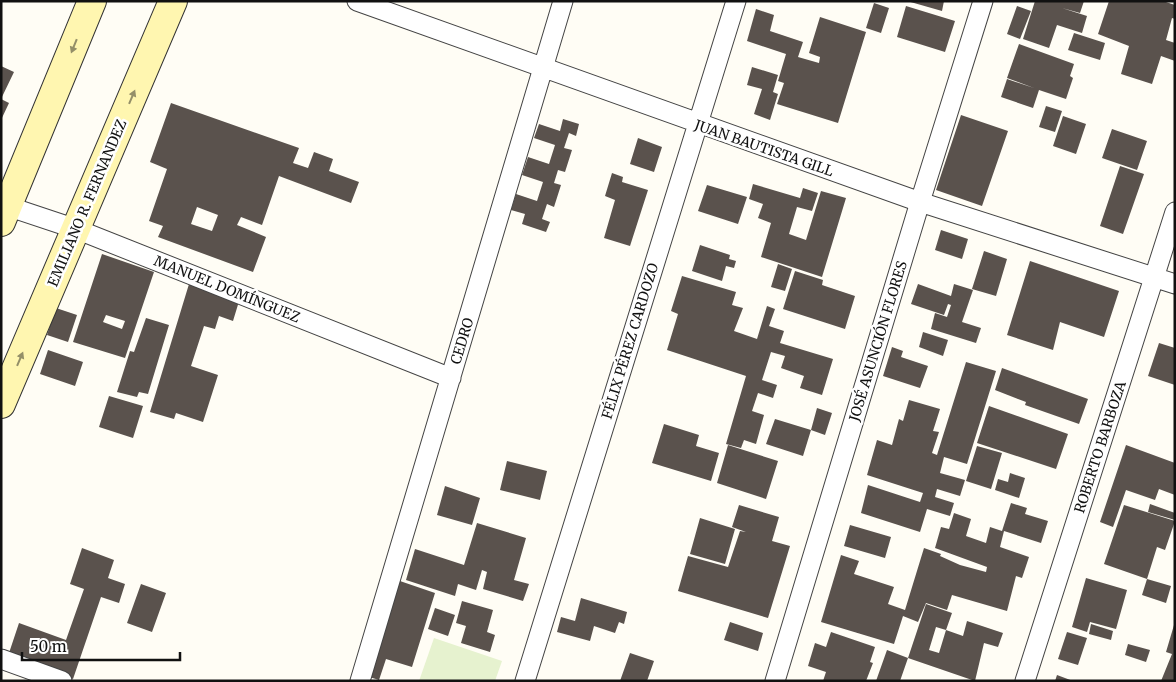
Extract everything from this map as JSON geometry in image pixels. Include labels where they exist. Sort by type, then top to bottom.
[{"type":"main road","points":[[3,211],[92,1]]},
{"type":"main road","name":"EMILIANO R. FERNANDEZ","points":[[1,404],[173,1]]},
{"type":"street","name":"JUAN BAUTISTA GILL","points":[[357,1],[920,202],[1175,284]]},
{"type":"street","name":"CEDRO","points":[[360,681],[563,1]]},
{"type":"street","name":"FÉLIX PÉREZ CARDOZO","points":[[525,681],[736,1]]},
{"type":"street","name":"JOSÉ ASUNCIÓN FLORES","points":[[775,681],[983,1]]},
{"type":"street","name":"MANUEL DOMÍNGUEZ","points":[[3,211],[76,229],[451,378]]},
{"type":"street","name":"ROBERTO BARBOZA","points":[[1025,681],[1175,212]]},
{"type":"street","points":[[1,659],[62,681]]},
{"type":"green space","points":[[434,638],[502,661],[495,681],[419,681]]},
{"type":"building","points":[[907,1],[944,1],[942,11]]},
{"type":"building","points":[[1035,1],[1084,1],[1080,13],[1062,8],[1087,16],[1082,33],[1057,25],[1049,48],[1023,39]]},
{"type":"building","points":[[1109,1],[1163,1],[1175,5],[1175,19],[1172,18],[1166,40],[1175,43],[1175,61],[1161,56],[1152,84],[1121,74],[1129,46],[1098,34]]},
{"type":"building","points":[[874,3],[889,8],[881,33],[866,28]]},
{"type":"building","points":[[906,6],[955,21],[945,52],[897,37]]},
{"type":"building","points":[[1017,6],[1031,11],[1020,39],[1007,34]]},
{"type":"building","points":[[756,9],[774,15],[770,31],[803,42],[798,57],[819,63],[820,57],[809,53],[820,17],[866,32],[838,123],[777,104],[784,83],[778,81],[786,54],[747,41]]},
{"type":"building","points":[[1074,33],[1105,43],[1100,60],[1068,50]]},
{"type":"building","points":[[1019,44],[1074,64],[1070,76],[1073,78],[1066,99],[1039,90],[1033,108],[1001,97],[1007,79],[1034,88],[1007,78]]},
{"type":"building","points":[[1,66],[14,72],[1,99]]},
{"type":"building","points":[[752,67],[778,75],[773,92],[778,94],[770,120],[754,114],[762,89],[747,85]]},
{"type":"building","points":[[1,99],[9,103],[1,120]]},
{"type":"building","points":[[171,103],[299,148],[293,163],[308,168],[314,152],[333,159],[329,171],[359,182],[351,203],[279,176],[262,225],[241,217],[237,225],[266,237],[253,272],[158,237],[163,226],[149,221],[167,169],[150,162]],"holes":[[[197,207],[218,215],[212,231],[191,224]]]},
{"type":"building","points":[[1046,106],[1062,111],[1055,132],[1039,127]]},
{"type":"building","points":[[961,115],[1008,131],[982,206],[936,190]]},
{"type":"building","points":[[1063,116],[1086,124],[1076,154],[1053,146]]},
{"type":"building","points":[[563,119],[579,124],[576,136],[569,133],[564,148],[572,150],[565,172],[558,170],[554,183],[561,185],[554,207],[547,204],[542,219],[550,222],[546,232],[522,224],[525,214],[511,210],[516,194],[537,201],[543,182],[522,175],[528,157],[549,164],[555,145],[534,138],[539,124],[560,131]]},
{"type":"building","points":[[1112,129],[1147,141],[1137,170],[1102,158]]},
{"type":"building","points":[[638,138],[662,147],[654,172],[630,164]]},
{"type":"building","points":[[1120,166],[1144,174],[1123,234],[1100,226]]},
{"type":"building","points":[[612,173],[623,177],[622,182],[648,190],[630,246],[604,238],[615,200],[605,196]]},
{"type":"building","points":[[753,184],[800,198],[803,188],[818,193],[812,211],[797,207],[789,234],[806,240],[821,191],[846,198],[822,277],[761,257],[771,223],[758,218],[763,204],[749,199]]},
{"type":"building","points":[[707,185],[747,197],[738,224],[698,211]]},
{"type":"building","points":[[941,230],[968,239],[962,259],[935,250]]},
{"type":"building","points":[[700,245],[730,255],[729,259],[736,261],[734,268],[726,266],[722,281],[692,271]]},
{"type":"building","points":[[984,251],[1007,259],[996,296],[972,289]]},
{"type":"building","points":[[102,254],[154,272],[125,358],[73,342]],"holes":[[[106,315],[125,321],[122,329],[103,322]]]},
{"type":"building","points":[[1030,261],[1119,291],[1104,337],[1060,322],[1053,350],[1007,335]]},
{"type":"building","points":[[778,264],[792,269],[785,291],[771,287]]},
{"type":"building","points":[[795,271],[823,280],[822,285],[855,296],[845,329],[783,309]]},
{"type":"building","points":[[682,276],[736,292],[732,305],[743,308],[734,331],[757,339],[767,306],[775,309],[769,326],[784,331],[780,343],[833,359],[822,395],[800,388],[804,376],[781,368],[785,356],[771,352],[762,380],[777,385],[773,398],[758,393],[752,411],[764,415],[756,444],[744,440],[741,448],[726,444],[746,376],[667,350],[678,314],[671,311]]},
{"type":"building","points":[[189,284],[240,298],[233,321],[219,316],[215,329],[204,326],[191,366],[218,375],[203,422],[176,413],[174,419],[150,412]]},
{"type":"building","points":[[918,284],[951,296],[954,284],[973,290],[962,322],[981,328],[976,343],[931,329],[935,313],[947,317],[951,305],[948,304],[944,315],[911,304]]},
{"type":"building","points":[[56,308],[77,315],[68,342],[47,335]]},
{"type":"building","points":[[146,318],[169,325],[148,394],[139,392],[137,397],[117,392],[130,351],[134,352]]},
{"type":"building","points":[[923,332],[948,340],[943,356],[919,347]]},
{"type":"building","points":[[1159,343],[1175,348],[1175,385],[1148,376]]},
{"type":"building","points":[[892,347],[903,351],[901,357],[928,366],[920,388],[883,376]]},
{"type":"building","points":[[48,350],[83,362],[75,386],[40,374]]},
{"type":"building","points":[[966,362],[996,371],[967,464],[944,457],[940,473],[965,480],[960,496],[937,489],[935,497],[954,503],[950,516],[927,509],[920,532],[861,513],[868,485],[920,502],[923,493],[867,475],[877,440],[892,445],[899,419],[903,421],[909,400],[940,409],[933,431],[939,432],[932,453],[937,455]]},
{"type":"building","points":[[1002,368],[1088,399],[1079,424],[1025,405],[1026,402],[995,390]]},
{"type":"building","points":[[109,396],[143,406],[133,438],[99,427]]},
{"type":"building","points":[[989,406],[1068,434],[1056,469],[977,443]]},
{"type":"building","points":[[817,408],[832,413],[825,435],[811,430]]},
{"type":"building","points":[[775,419],[811,430],[803,456],[766,444]]},
{"type":"building","points":[[664,424],[699,435],[696,446],[719,453],[711,481],[652,463]]},
{"type":"building","points":[[728,445],[778,461],[766,499],[717,483]]},
{"type":"building","points":[[1126,445],[1175,463],[1175,495],[1159,489],[1155,500],[1126,490],[1113,527],[1100,522]]},
{"type":"building","points":[[977,446],[1002,453],[991,489],[966,481]]},
{"type":"building","points":[[507,461],[547,471],[540,500],[500,490]]},
{"type":"building","points":[[1010,473],[1025,478],[1019,498],[995,490],[998,479],[1008,482]]},
{"type":"building","points":[[445,486],[480,498],[472,525],[437,515]]},
{"type":"building","points":[[1011,503],[1027,508],[1025,514],[1048,521],[1041,543],[1004,531],[1000,547],[1029,557],[1022,578],[1016,576],[1007,611],[952,595],[947,610],[926,603],[918,622],[903,616],[894,644],[821,622],[841,555],[859,561],[854,574],[894,587],[888,604],[905,610],[924,548],[941,554],[940,556],[960,565],[986,572],[987,567],[935,548],[941,527],[949,529],[954,513],[971,519],[966,536],[986,543],[990,527],[1002,531]]},
{"type":"building","points":[[1150,504],[1175,513],[1175,520],[1148,512]]},
{"type":"building","points":[[739,505],[779,517],[772,541],[790,546],[768,618],[678,591],[688,556],[728,567],[740,531],[746,532],[732,527]]},
{"type":"building","points":[[1124,505],[1175,521],[1165,550],[1157,547],[1147,579],[1104,564]]},
{"type":"building","points":[[700,518],[735,529],[725,564],[690,554]]},
{"type":"building","points":[[477,523],[526,538],[514,580],[529,584],[523,601],[483,589],[487,572],[482,570],[476,590],[458,584],[455,596],[406,580],[415,549],[464,565]]},
{"type":"building","points":[[850,525],[891,537],[885,558],[844,546]]},
{"type":"building","points":[[82,548],[114,560],[108,578],[125,584],[119,603],[101,597],[73,679],[8,656],[19,623],[66,640],[84,589],[70,584]]},
{"type":"building","points":[[1086,578],[1127,590],[1116,629],[1090,622],[1087,632],[1072,627]]},
{"type":"building","points":[[1147,579],[1171,586],[1166,603],[1142,595]]},
{"type":"building","points":[[397,580],[435,593],[412,667],[386,659],[379,680],[366,676]]},
{"type":"building","points":[[141,584],[166,593],[152,632],[127,623]]},
{"type":"building","points":[[581,598],[627,612],[624,624],[619,622],[615,633],[594,626],[590,641],[557,632],[561,617],[575,621]]},
{"type":"building","points":[[462,601],[493,610],[487,632],[495,635],[490,652],[461,643],[466,626],[456,623]]},
{"type":"building","points":[[926,604],[952,613],[946,630],[963,636],[967,621],[1003,633],[998,647],[984,643],[975,681],[908,658]],"holes":[[[936,627],[946,630],[939,653],[929,650]]]},
{"type":"building","points":[[435,608],[455,615],[448,636],[428,629]]},
{"type":"building","points":[[730,622],[763,633],[758,651],[724,640]]},
{"type":"building","points":[[1091,624],[1113,631],[1111,640],[1089,634]]},
{"type":"building","points":[[1174,625],[1175,681],[1161,681],[1172,654],[1166,652]]},
{"type":"building","points":[[831,632],[875,647],[870,662],[873,663],[866,681],[823,681],[826,672],[808,666],[815,643],[826,647]]},
{"type":"building","points":[[1067,632],[1087,638],[1078,665],[1058,659]]},
{"type":"building","points":[[1128,644],[1150,650],[1146,662],[1125,655]]},
{"type":"building","points":[[887,650],[908,658],[900,681],[876,681]]},
{"type":"building","points":[[630,653],[654,661],[647,681],[620,681]]},
{"type":"building","points":[[1057,675],[1073,681],[1055,681]]}]
